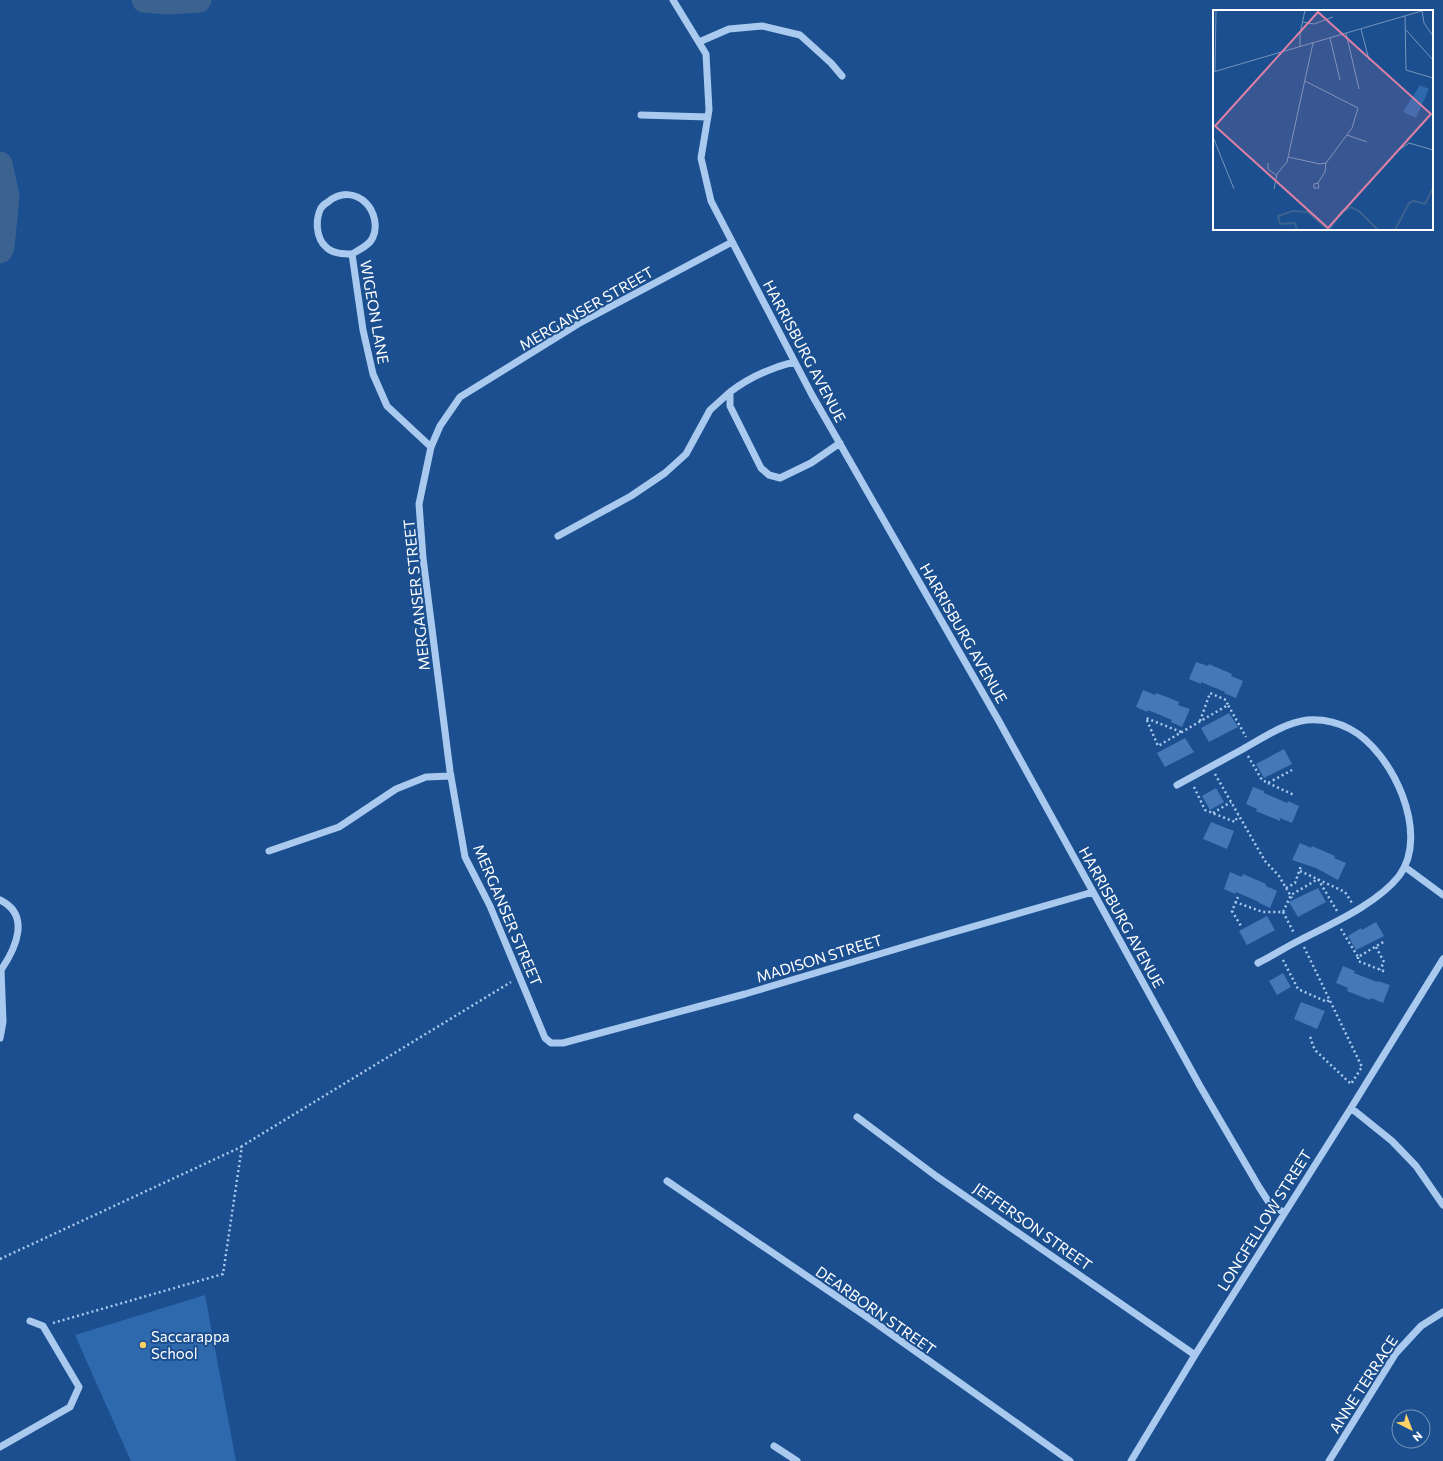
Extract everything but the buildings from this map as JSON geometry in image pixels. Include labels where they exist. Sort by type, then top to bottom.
[{"type":"street","name":"HARRISBURG AVENUE","points":[[673,0],[706,54],[709,110],[701,158],[711,200],[732,242],[794,362],[1000,723],[1242,1158],[1268,1201],[1284,1213]]},
{"type":"street","points":[[699,42],[729,29],[762,26],[800,35],[831,63],[842,76]]},
{"type":"street","points":[[641,115],[708,117]]},
{"type":"street","name":"WIGEON LANE","points":[[348,194],[360,197],[370,207],[375,222],[373,237],[364,248],[352,254],[340,254],[326,248],[319,236],[317,222],[322,206],[334,196],[348,194]]},
{"type":"street","name":"MERGANSER STREET","points":[[551,1043],[545,1038],[490,906],[465,857],[450,776],[422,551],[420,504],[432,447],[440,426],[460,397],[578,324],[732,242]]},
{"type":"street","name":"WIGEON LANE","points":[[352,254],[363,330],[373,374],[387,406],[432,447]]},
{"type":"street","points":[[558,536],[631,496],[665,473],[686,454],[710,410],[730,392],[775,366],[794,362]]},
{"type":"street","points":[[730,392],[730,406],[733,413],[761,468],[769,475],[780,478],[811,463],[840,443]]},
{"type":"street","points":[[1177,785],[1247,746],[1294,723],[1307,720],[1322,720],[1338,724],[1351,730],[1365,740],[1386,764],[1403,796],[1407,811],[1410,842],[1404,867],[1398,877],[1383,892],[1357,910],[1258,963]]},
{"type":"street","points":[[270,851],[339,828],[396,789],[426,777],[450,776]]},
{"type":"street","points":[[1404,867],[1443,894]]},
{"type":"street","name":"MADISON STREET","points":[[551,1043],[570,1042],[745,994],[1093,892]]},
{"type":"street","points":[[0,900],[8,904],[18,917],[18,932],[11,956],[0,969],[3,1022],[0,1038]]},
{"type":"street","name":"LONGFELLOW STREET","points":[[1131,1461],[1195,1355],[1443,959]]},
{"type":"street","points":[[1351,1108],[1392,1141],[1416,1166],[1443,1205]]},
{"type":"street","name":"JEFFERSON STREET","points":[[857,1117],[936,1176],[1195,1355]]},
{"type":"street","name":"DEARBORN STREET","points":[[667,1181],[870,1319],[1070,1461]]},
{"type":"street","name":"ANNE TERRACE","points":[[1329,1461],[1396,1353],[1421,1326],[1443,1312]]},
{"type":"street","points":[[0,1447],[70,1407],[79,1387],[43,1326],[30,1321]]},
{"type":"street","points":[[774,1446],[797,1461]]},
{"type":"path","points":[[1200,721],[1210,693],[1226,700],[1262,780],[1294,795]]},
{"type":"path","points":[[1181,732],[1146,718],[1158,746],[1228,705]]},
{"type":"path","points":[[1210,767],[1265,861],[1279,876],[1292,896]]},
{"type":"path","points":[[1268,783],[1292,770]]},
{"type":"path","points":[[1189,779],[1205,810],[1235,822],[1238,815]]},
{"type":"path","points":[[1213,813],[1231,802]]},
{"type":"path","points":[[1286,888],[1294,883],[1301,866]]},
{"type":"path","points":[[1300,871],[1345,892],[1357,910]]},
{"type":"path","points":[[1283,912],[1292,896],[1318,879]]},
{"type":"path","points":[[1318,879],[1358,957],[1358,961],[1386,972]]},
{"type":"path","points":[[1238,897],[1232,911],[1241,926]]},
{"type":"path","points":[[1235,902],[1263,912],[1283,912]]},
{"type":"path","points":[[1283,912],[1300,940],[1362,1067],[1351,1084],[1316,1051],[1310,1036]]},
{"type":"path","points":[[1358,957],[1384,942]]},
{"type":"path","points":[[1376,947],[1384,962],[1380,970]]},
{"type":"path","points":[[1278,952],[1298,989],[1327,1002],[1330,999]]},
{"type":"path","points":[[0,1259],[242,1146],[520,976]]},
{"type":"path","points":[[43,1326],[223,1274],[242,1146]]},
{"type":"shaded area","points":[[205,1295],[236,1461],[131,1461],[75,1335]]},
{"type":"waterway","points":[[144,0],[167,2],[199,0]]},
{"type":"waterway","points":[[0,164],[7,196],[2,247],[0,251]]},
{"type":"place","name":"Saccarappa School","points":[[143,1345]]}]
